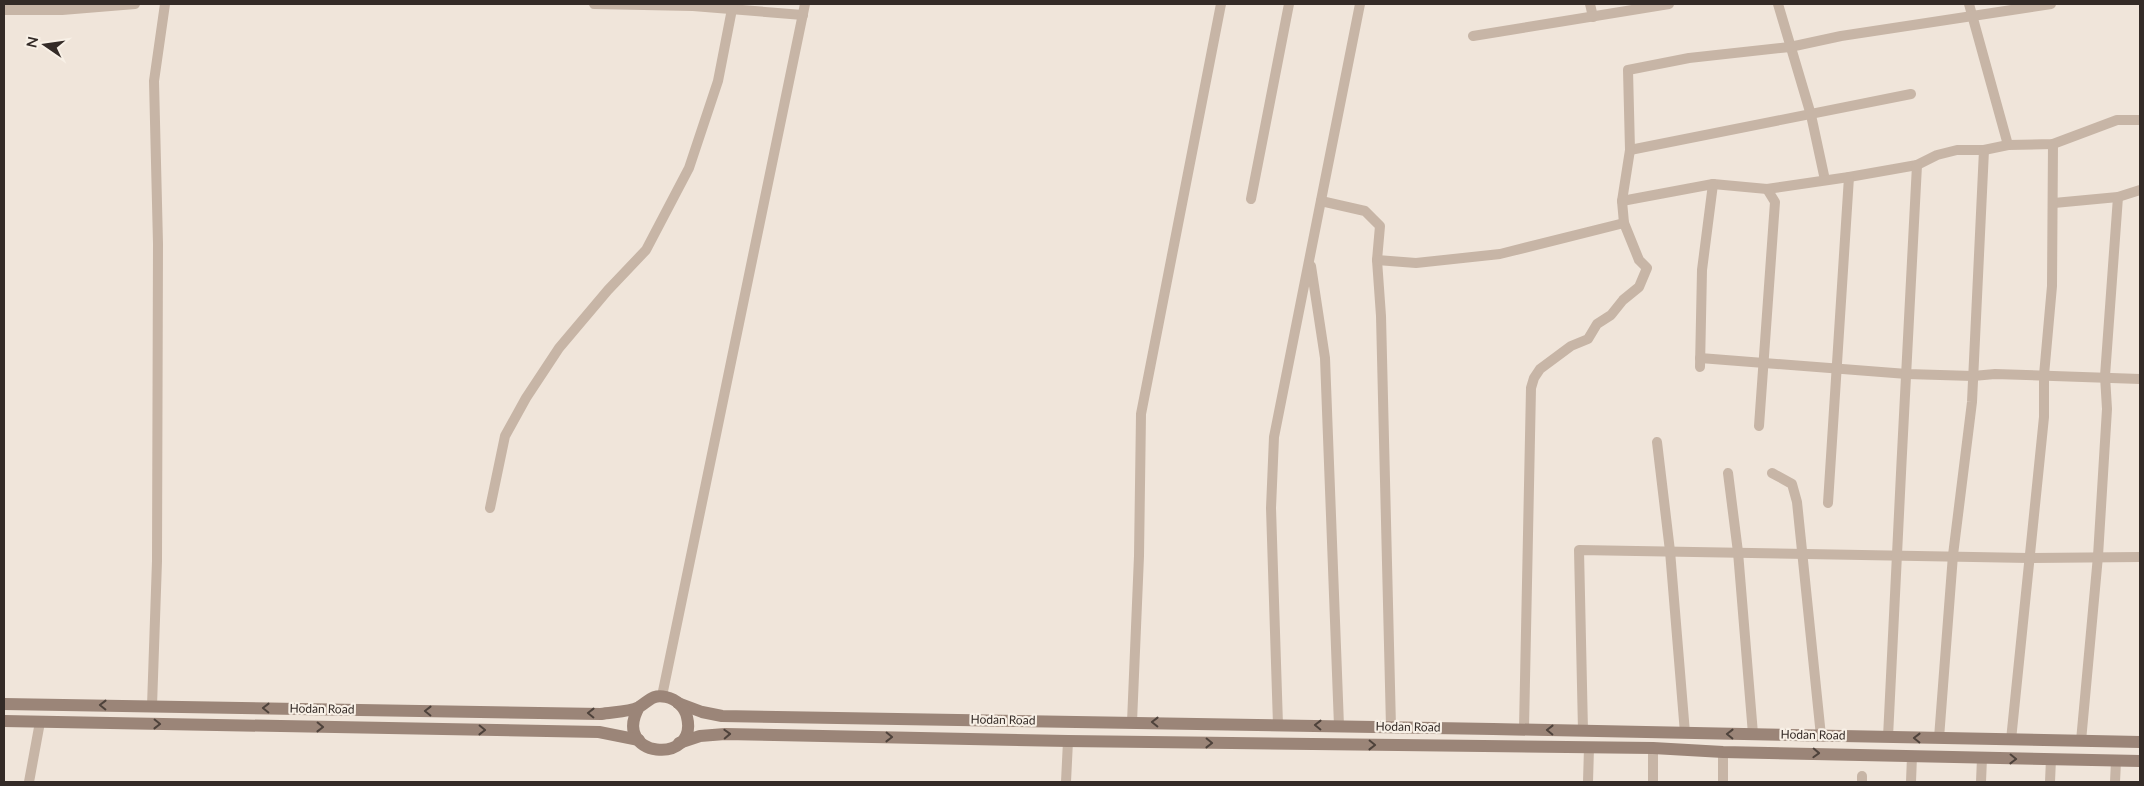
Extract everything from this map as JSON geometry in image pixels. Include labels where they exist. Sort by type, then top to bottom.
[{"type":"main road","name":"Hodan Road","points":[[4,704],[601,714],[639,707],[654,697],[662,696],[702,712],[722,716],[1583,730],[2140,742]]},
{"type":"main road","points":[[678,703],[687,718],[688,727],[680,743]]},
{"type":"main road","points":[[638,740],[634,732],[633,723],[634,714],[639,707]]},
{"type":"main road","name":"Hodan Road","points":[[4,721],[599,732],[638,740],[654,750],[663,751],[672,749],[680,743],[700,736],[725,734],[1068,742],[1653,748],[1723,752],[2140,761]]},
{"type":"street","points":[[4,10],[53,10],[135,4]]},
{"type":"street","points":[[152,706],[157,561],[158,244],[154,80],[165,4]]},
{"type":"street","points":[[594,4],[733,6],[803,15]]},
{"type":"street","points":[[662,696],[806,4]]},
{"type":"street","points":[[1132,722],[1139,556],[1141,414],[1221,4]]},
{"type":"street","points":[[1251,199],[1289,4]]},
{"type":"street","points":[[1278,725],[1271,508],[1274,437],[1360,4]]},
{"type":"street","points":[[1590,4],[1593,17]]},
{"type":"street","points":[[1473,36],[1669,4]]},
{"type":"street","points":[[1778,4],[1811,115],[1825,180]]},
{"type":"street","points":[[1969,4],[2008,145]]},
{"type":"street","points":[[1524,729],[1531,388],[1534,378],[1540,369],[1571,346],[1588,339],[1597,324],[1611,315],[1623,300],[1639,287],[1647,268],[1639,260],[1624,223],[1622,201],[1630,150],[1628,70],[1689,58],[1790,47],[1841,36],[2051,4]]},
{"type":"street","points":[[490,508],[505,436],[526,398],[560,348],[608,290],[646,250],[689,168],[718,81],[733,6]]},
{"type":"street","points":[[1630,150],[1911,94]]},
{"type":"street","points":[[1622,201],[1713,184],[1767,189],[1849,177],[1917,165],[1937,155],[1957,150],[1984,150],[2008,145],[2053,144],[2117,120],[2140,120]]},
{"type":"street","points":[[2011,740],[2044,416],[2044,375],[2052,286],[2053,144]]},
{"type":"street","points":[[1939,738],[1953,555],[1973,376],[1984,150]]},
{"type":"street","points":[[1888,737],[1896,554],[1908,374],[1917,165]]},
{"type":"street","points":[[1828,503],[1849,177]]},
{"type":"street","points":[[1713,184],[1702,270],[1700,362],[1762,362],[1838,370],[1908,374],[2105,376],[2140,379]]},
{"type":"street","points":[[1759,426],[1762,362],[1775,202],[1767,189]]},
{"type":"street","points":[[2054,203],[2118,197],[2140,190]]},
{"type":"street","points":[[2081,741],[2098,556],[2108,409],[2105,376],[2118,197]]},
{"type":"street","points":[[1321,200],[1365,211],[1380,226],[1377,260],[1381,316],[1391,727]]},
{"type":"street","points":[[1377,260],[1416,263],[1500,254],[1624,223]]},
{"type":"street","points":[[1310,257],[1325,358],[1339,726]]},
{"type":"street","points":[[1657,442],[1670,552],[1685,733]]},
{"type":"street","points":[[1772,473],[1792,484],[1797,502],[1821,736]]},
{"type":"street","points":[[1728,474],[1738,552],[1753,734]]},
{"type":"street","points":[[1583,730],[1579,550],[1953,555],[2029,558],[2140,557]]},
{"type":"street","points":[[29,782],[40,722]]},
{"type":"street","points":[[1066,782],[1068,742]]},
{"type":"street","points":[[1588,748],[1588,782]]},
{"type":"street","points":[[1653,748],[1653,782]]},
{"type":"street","points":[[1723,752],[1723,782]]},
{"type":"street","points":[[1911,782],[1912,756]]},
{"type":"street","points":[[1981,782],[1982,758]]},
{"type":"street","points":[[2050,782],[2051,760]]},
{"type":"street","points":[[2115,782],[2116,761]]}]
